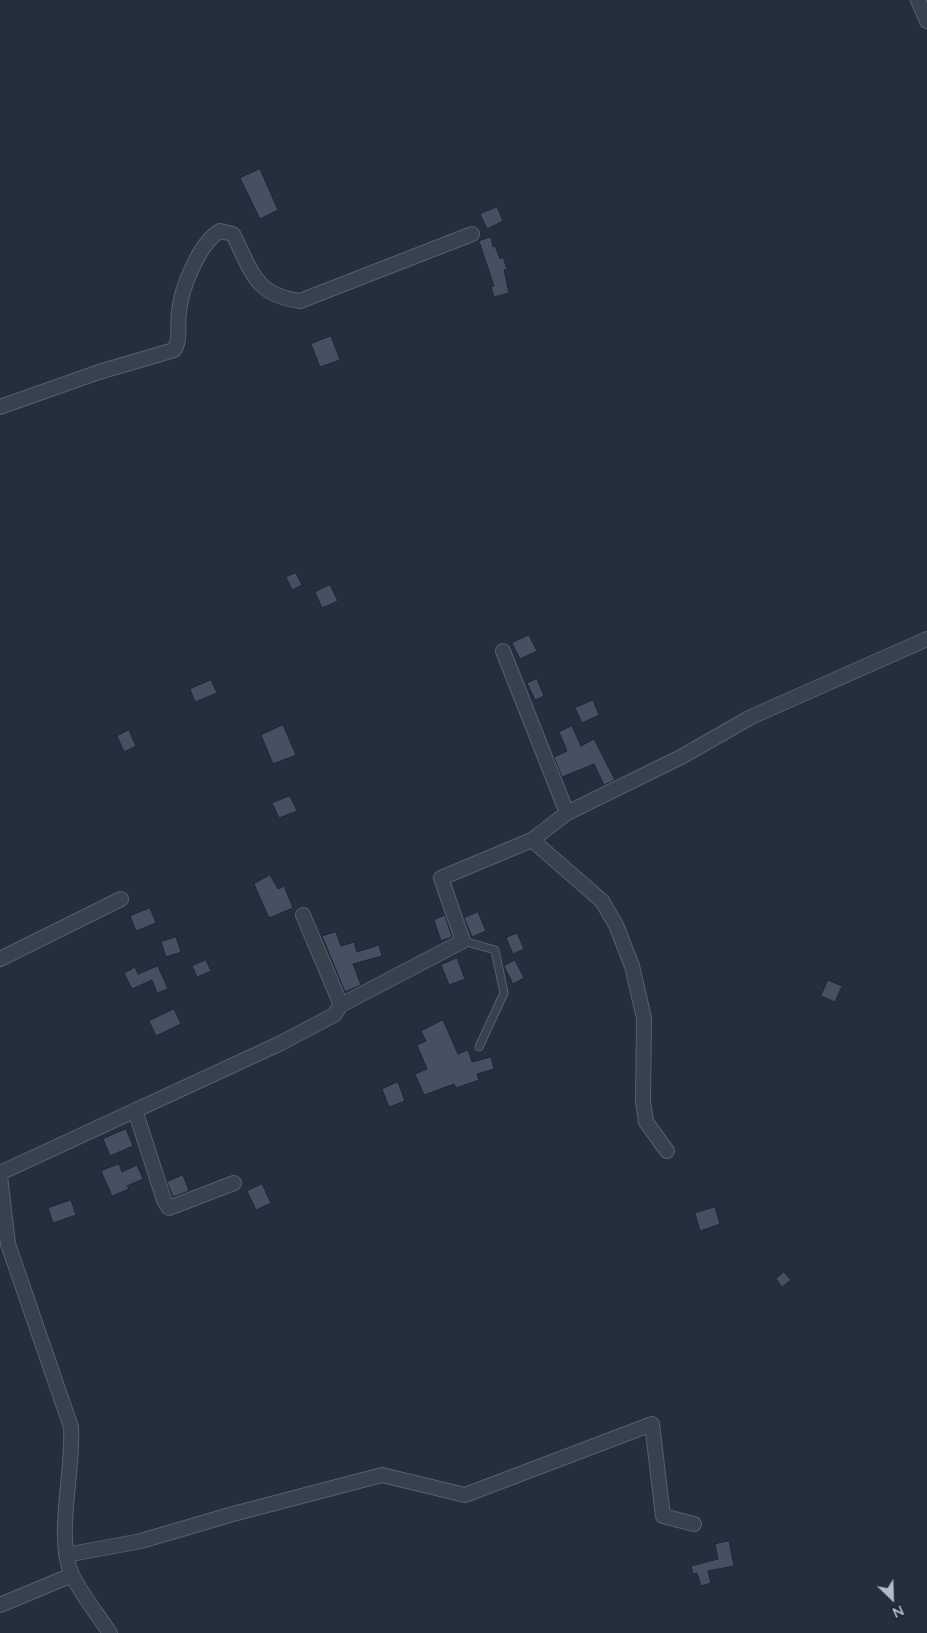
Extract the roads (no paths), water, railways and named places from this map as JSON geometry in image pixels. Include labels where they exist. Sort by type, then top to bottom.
[{"type":"street","points":[[918,0],[927,21]]},
{"type":"street","points":[[0,406],[99,372],[174,350],[178,344],[181,302],[191,273],[204,246],[220,231],[233,234],[256,281],[266,291],[287,299],[300,301],[313,298],[472,234]]},
{"type":"street","points":[[110,1633],[72,1575],[66,1555],[66,1524],[72,1446],[71,1427],[4,1246],[0,1174],[299,1034],[334,1015],[341,1005],[463,941],[441,878],[532,840],[567,813],[664,766],[751,717],[927,640]]},
{"type":"street","points":[[503,651],[567,813]]},
{"type":"street","points":[[532,840],[602,901],[616,925],[632,966],[642,1009],[643,1101],[646,1122],[667,1151]]},
{"type":"street","points":[[0,959],[121,899]]},
{"type":"street","points":[[303,915],[341,1005]]},
{"type":"street","points":[[135,1110],[164,1200],[169,1208],[234,1183]]},
{"type":"street","points":[[66,1555],[141,1541],[233,1514],[382,1475],[465,1495],[652,1424],[663,1516],[694,1524]]},
{"type":"street","points":[[0,1605],[72,1575]]},
{"type":"lane","points":[[463,941],[495,950],[504,994],[479,1048]]}]
